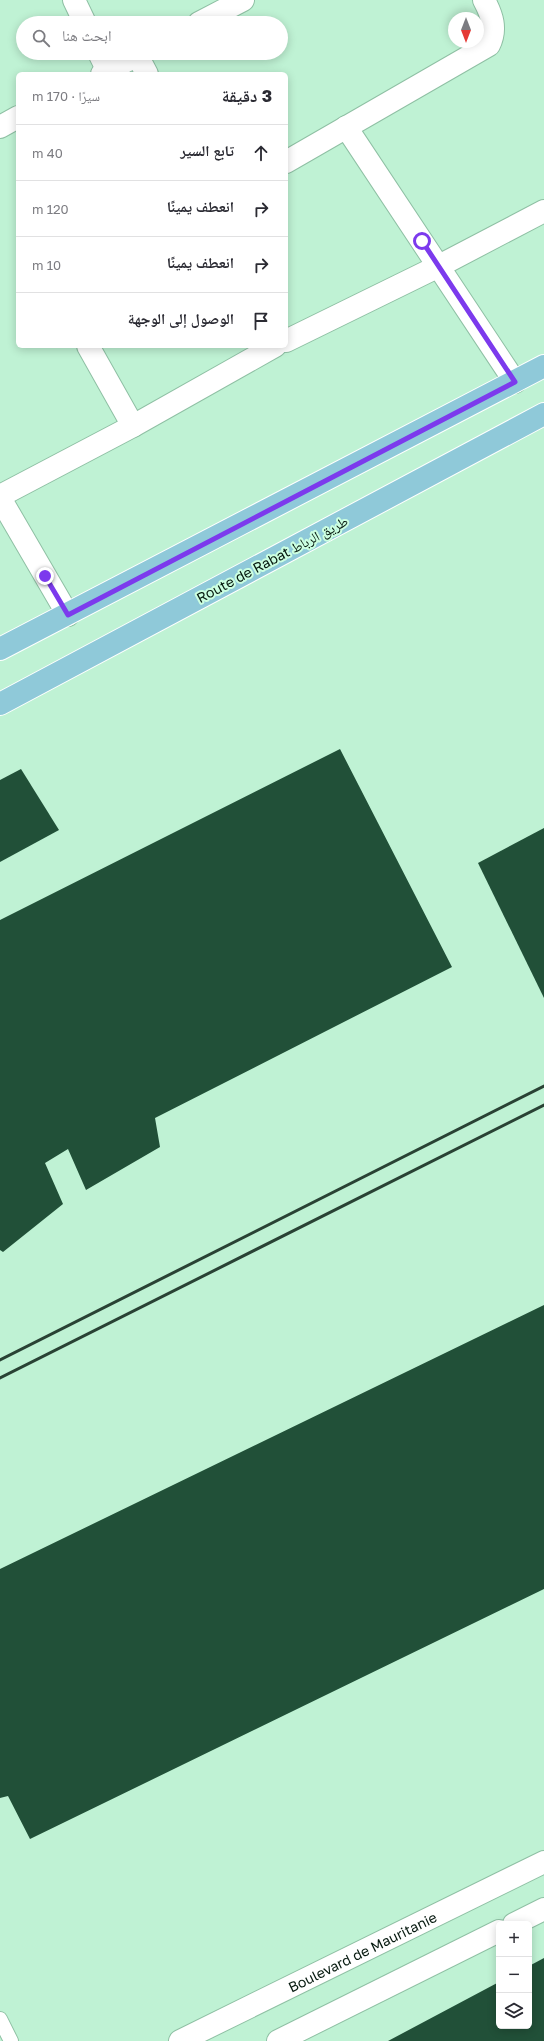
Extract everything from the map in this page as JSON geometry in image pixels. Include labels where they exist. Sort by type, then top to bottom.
[{"type":"main road","points":[[0,649],[68,615],[544,366]]},
{"type":"main road","name":"Route de Rabat طريق الرباط","points":[[0,704],[544,414]]},
{"type":"street","points":[[74,0],[82,16]]},
{"type":"street","points":[[212,16],[243,0]]},
{"type":"street","points":[[288,161],[489,45],[493,38],[494,29],[493,20],[486,4]]},
{"type":"street","points":[[103,66],[142,61]]},
{"type":"street","points":[[0,127],[16,118]]},
{"type":"street","points":[[346,127],[515,382]]},
{"type":"street","points":[[288,340],[439,266],[544,211]]},
{"type":"street","points":[[89,348],[133,426]]},
{"type":"street","points":[[68,615],[0,497],[133,426],[271,348]]},
{"type":"street","name":"Boulevard de Mauritanie","points":[[180,2041],[544,1862]]},
{"type":"street","points":[[520,1921],[544,1909]]},
{"type":"street","points":[[278,2041],[496,1932]]},
{"type":"lane","points":[[0,2019],[11,2041]]},
{"type":"building","points":[[340,749],[452,967],[155,1118],[160,1147],[86,1190],[68,1149],[45,1163],[63,1204],[3,1252],[0,1250],[0,920]]},
{"type":"building","points":[[21,769],[59,830],[0,862],[0,780]]},
{"type":"building","points":[[544,828],[544,998],[478,863]]},
{"type":"building","points":[[544,1305],[544,1589],[30,1839],[8,1796],[0,1798],[0,1569]]},
{"type":"building","points":[[544,1958],[544,2041],[388,2041],[496,1984],[496,2029],[532,2029],[532,1964]]},
{"type":"railway","points":[[0,1360],[544,1086]]},
{"type":"railway","points":[[0,1378],[544,1105]]},
{"type":"route","points":[[45,576],[68,615],[515,382],[422,241]]}]
